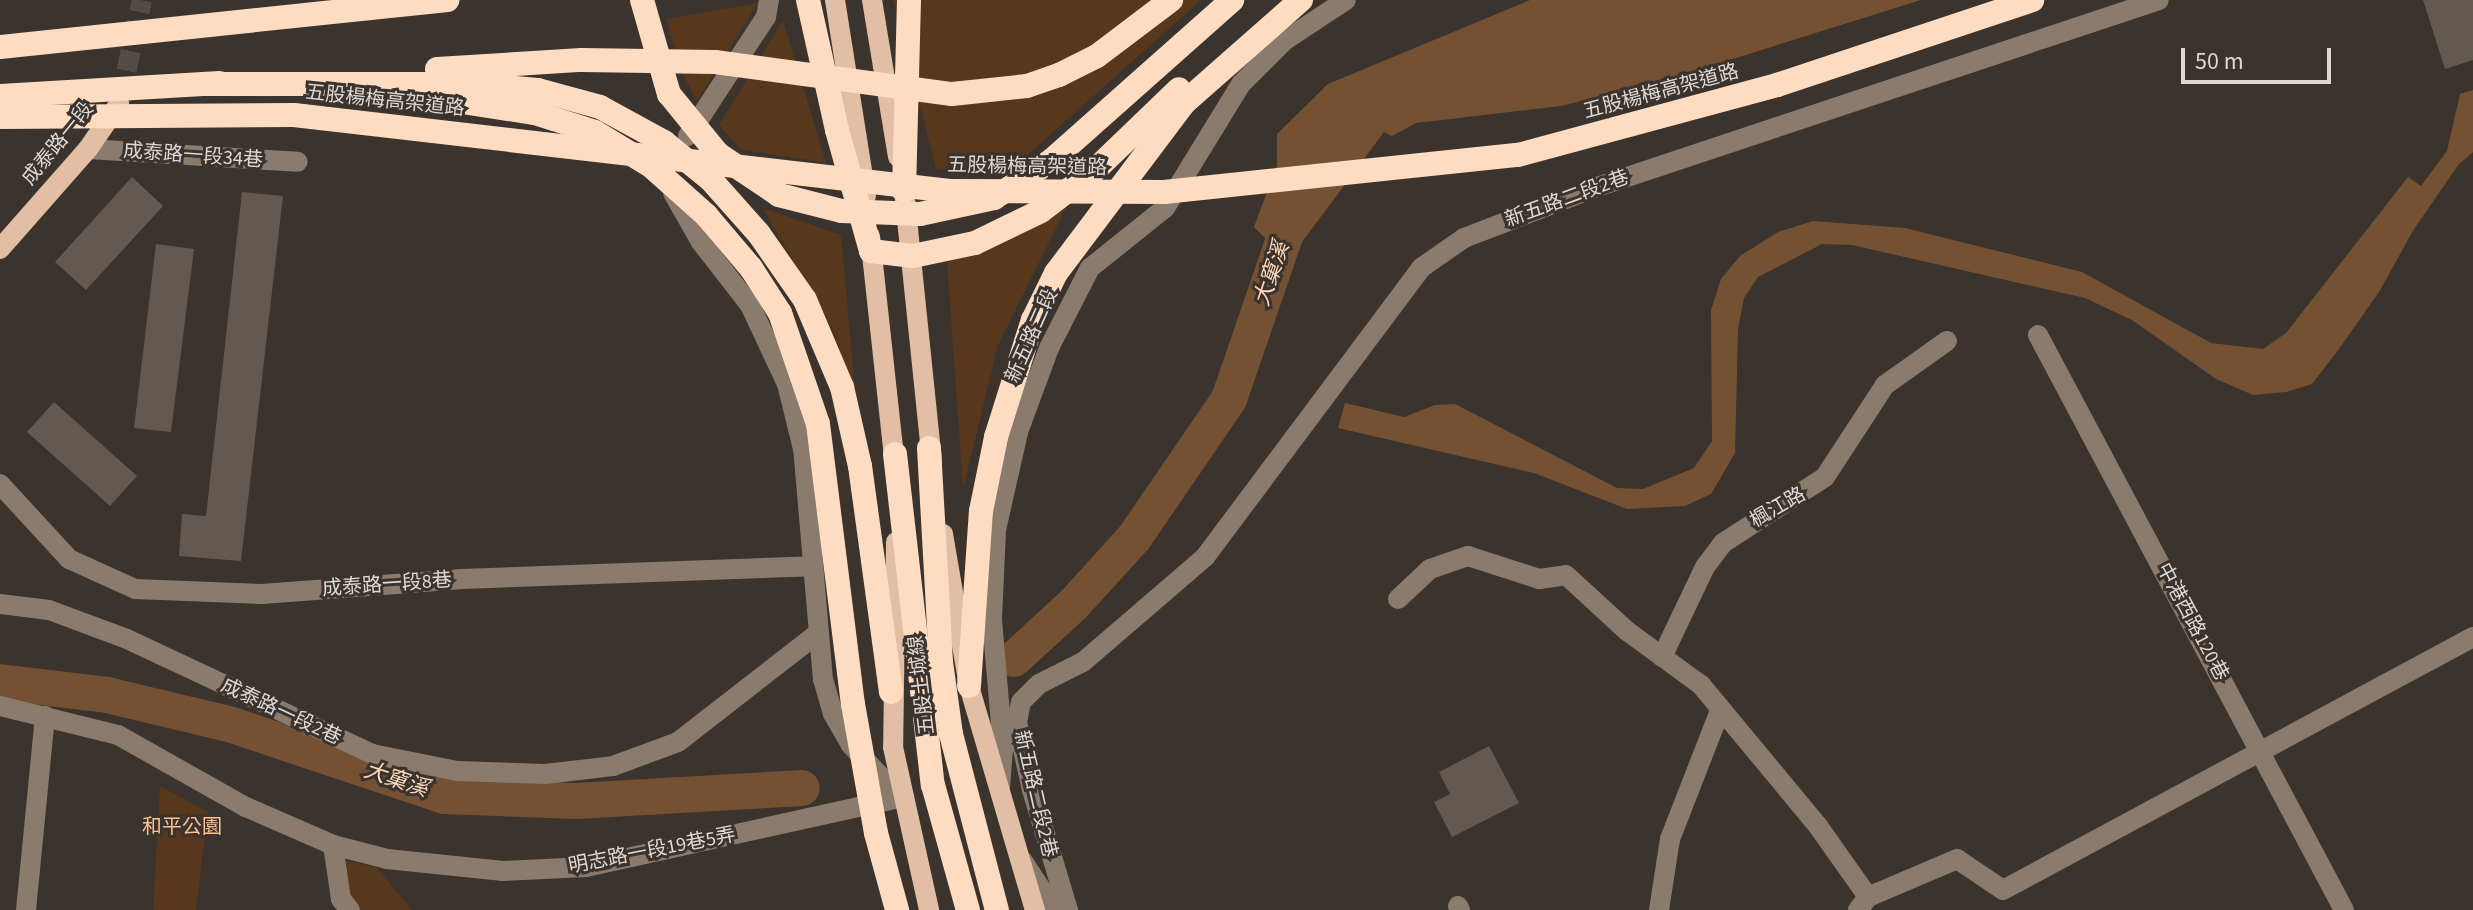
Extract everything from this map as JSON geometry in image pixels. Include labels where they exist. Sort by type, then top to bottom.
[{"type":"highway","points":[[0,47],[448,0]]},
{"type":"highway","points":[[642,0],[669,94],[718,154],[779,195],[842,211],[920,214],[994,198],[1052,160],[1232,0]]},
{"type":"highway","points":[[808,0],[837,130],[871,251],[913,256],[975,243],[1041,211],[1132,137],[1247,25],[1286,0]]},
{"type":"highway","points":[[904,191],[909,0]]},
{"type":"highway","points":[[0,96],[582,60],[715,62],[952,94],[1001,90],[1059,75],[1097,56],[1171,0]]},
{"type":"highway","points":[[969,686],[981,511],[996,437],[1033,320],[1056,273],[1184,103],[1301,0]]},
{"type":"highway","name":"五股楊梅高架道路","points":[[0,117],[294,115],[950,191],[1164,192],[1518,155],[1777,85],[2032,0]]},
{"type":"highway","points":[[204,84],[349,89],[464,101],[535,113],[595,132],[651,166],[706,215],[751,268],[780,313],[818,424],[853,704],[876,833],[897,910]]},
{"type":"highway","points":[[204,84],[469,84],[538,90],[600,107],[664,142],[711,180],[759,234],[805,300],[842,387],[860,466],[891,692]]},
{"type":"highway","name":"五股土城線","points":[[929,448],[929,662],[933,785],[968,910]]},
{"type":"highway","name":"五股土城線","points":[[895,454],[929,662],[997,910]]},
{"type":"main road","points":[[835,0],[858,131],[895,454],[891,692],[901,798],[929,910]]},
{"type":"main road","name":"新五路二段","points":[[872,0],[913,256],[929,448],[969,686],[1035,910]]},
{"type":"main road","name":"成泰路一段","points":[[0,249],[88,149],[119,104]]},
{"type":"street","points":[[688,136],[766,17],[769,0]]},
{"type":"street","name":"新五路二段","points":[[999,796],[1003,748],[992,619],[996,530],[1018,432],[1049,348],[1090,268],[1165,208],[1241,84],[1284,41],[1346,0]]},
{"type":"street","name":"新五路二段2巷","points":[[1068,910],[1049,858],[1017,722],[1021,702],[1039,684],[1083,662],[1131,624],[1205,557],[1256,495],[1421,268],[1464,238],[1594,188],[2159,0]]},
{"type":"street","name":"成泰路一段34巷","points":[[88,149],[298,162]]},
{"type":"street","points":[[673,193],[701,242],[750,305],[787,384],[803,449],[818,633],[833,714],[851,745],[901,798]]},
{"type":"street","name":"中港西路120巷","points":[[2038,335],[2344,910]]},
{"type":"street","name":"楓江路","points":[[1662,657],[1705,567],[1723,543],[1825,477],[1885,385],[1947,341]]},
{"type":"street","name":"成泰路一段8巷","points":[[0,484],[69,559],[135,589],[262,594],[462,579],[813,566]]},
{"type":"street","points":[[1398,599],[1430,569],[1468,556],[1539,579],[1566,575],[1662,657],[1701,685],[1719,713],[1767,761],[1863,904],[1957,859],[2003,890],[2473,637]]},
{"type":"street","name":"成泰路一段2巷","points":[[0,604],[49,610],[127,639],[372,754],[457,771],[516,773],[613,766],[678,742],[818,633]]},
{"type":"street","name":"明志路一段19巷5弄","points":[[0,706],[118,735],[246,807],[333,845],[387,859],[503,871],[586,867],[901,798]]},
{"type":"street","points":[[1659,910],[1670,839],[1719,713]]},
{"type":"street","points":[[26,910],[45,716]]},
{"type":"street","points":[[333,845],[341,899],[350,910]]},
{"type":"street","points":[[1019,856],[1055,910]]},
{"type":"green space","points":[[893,0],[1201,0],[1023,159],[995,170],[964,171],[936,169]]},
{"type":"green space","points":[[758,3],[697,100],[684,77],[666,19]]},
{"type":"green space","points":[[783,20],[826,163],[740,149],[719,125]]},
{"type":"green space","points":[[1069,202],[998,345],[963,489],[947,262],[977,253]]},
{"type":"green space","points":[[763,208],[841,235],[856,400],[833,330]]},
{"type":"green space","name":"和平公園","points":[[160,786],[208,812],[196,910],[153,910]]},
{"type":"green space","points":[[343,860],[377,868],[412,910],[359,910],[346,895]]},
{"type":"shaded area","points":[[1530,0],[1921,0],[1656,83],[1561,106],[1416,123],[1392,136],[1384,132],[1299,246],[1279,252],[1254,227],[1277,165],[1277,134],[1328,84]]},
{"type":"shaded area","points":[[2473,90],[2473,152],[2459,164],[2414,229],[2379,292],[2312,384],[2286,392],[2253,395],[2216,379],[2132,320],[2085,298],[1852,245],[1822,244],[1758,277],[1744,298],[1738,329],[1735,453],[1711,494],[1685,506],[1627,509],[1534,473],[1338,428],[1345,403],[1404,417],[1435,405],[1455,404],[1617,488],[1643,489],[1694,468],[1712,441],[1711,310],[1721,279],[1740,256],[1778,232],[1813,221],[1905,228],[2082,272],[2211,343],[2263,349],[2286,333],[2408,177],[2421,186],[2447,151],[2460,94]]},
{"type":"building","points":[[2423,0],[2473,0],[2473,60],[2445,69]]},
{"type":"building","points":[[132,177],[163,206],[86,290],[55,262]]},
{"type":"building","points":[[242,192],[283,196],[241,561],[179,556],[182,514],[206,516]]},
{"type":"building","points":[[156,244],[194,249],[171,432],[134,428]]},
{"type":"building","points":[[54,402],[137,476],[110,506],[27,432]]},
{"type":"building","points":[[1489,746],[1519,803],[1452,837],[1434,802],[1450,794],[1439,772]]},
{"type":"waterway","name":"大窠溪","points":[[1014,659],[1073,605],[1134,538],[1229,399],[1295,207]]},
{"type":"waterway","name":"大窠溪","points":[[0,682],[107,695],[229,724],[444,796],[576,801],[802,788]]},
{"type":"tunnel","points":[[120,100],[142,0]]}]
